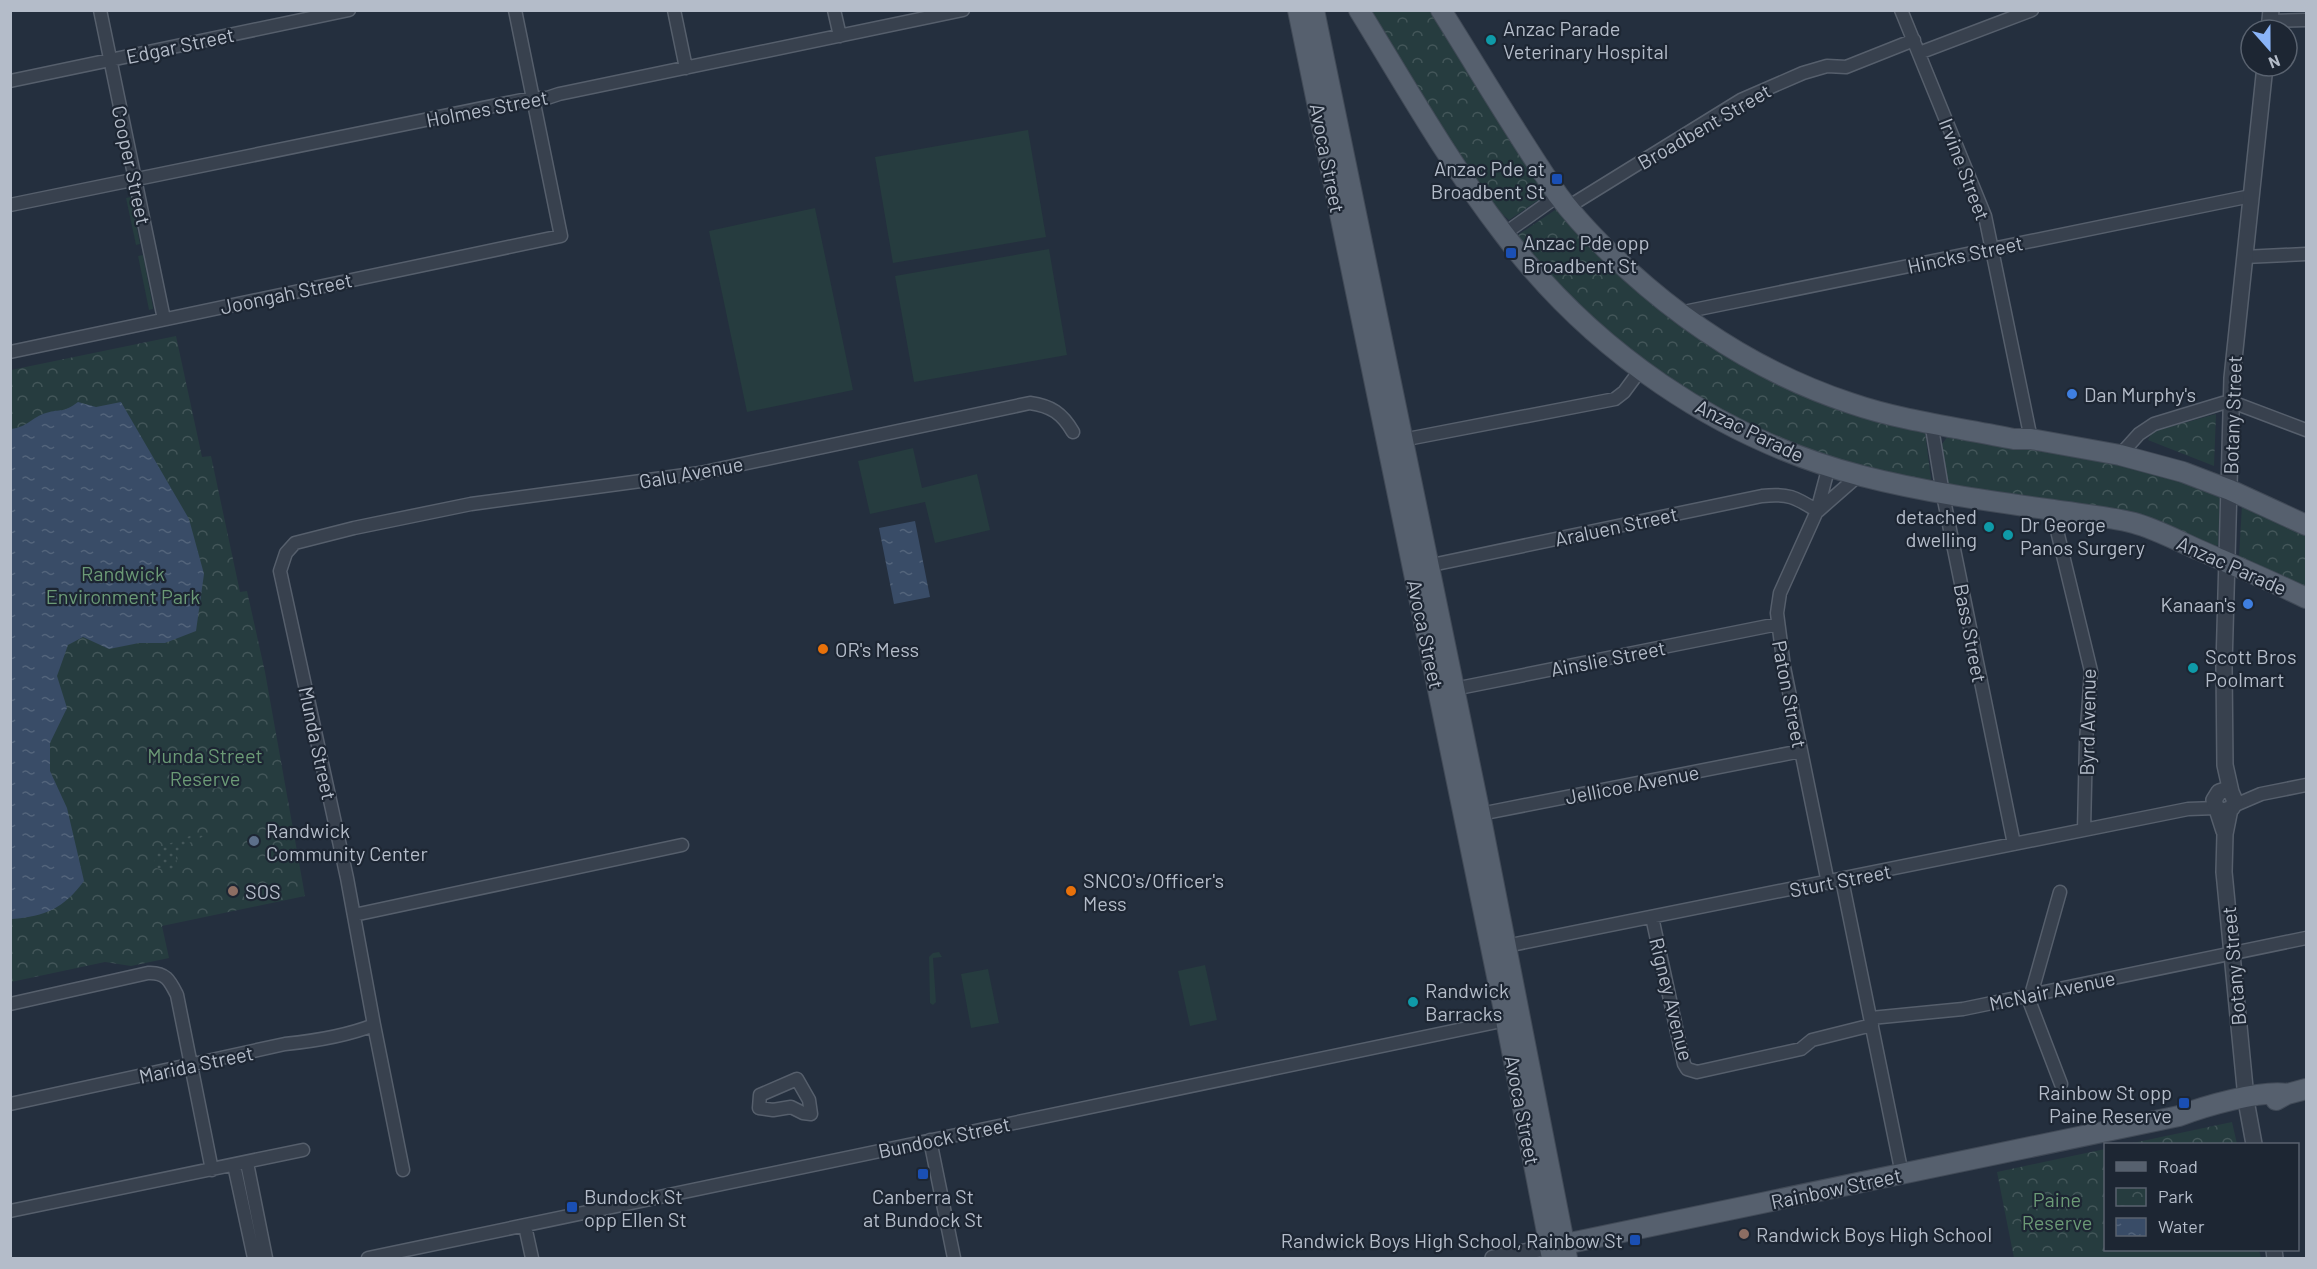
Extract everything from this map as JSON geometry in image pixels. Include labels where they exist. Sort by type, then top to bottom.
[{"type":"main road","name":"Avoca Street","points":[[1298,10],[1336,159],[1472,815],[1558,1252]]},
{"type":"main road","name":"Avoca Street","points":[[1314,10],[1336,159]]},
{"type":"main road","name":"Anzac Parade","points":[[1359,10],[1454,163],[1504,234],[1530,266],[1583,322],[1641,369],[1731,425],[1757,438],[1859,475],[1943,494],[2138,524],[2307,598]]},
{"type":"main road","points":[[1441,10],[1564,201],[1615,258],[1678,313],[1734,351],[1802,385],[1873,410],[2014,439],[2031,439],[2120,456],[2183,472],[2230,490],[2307,525]]},
{"type":"main road","name":"Rainbow Street","points":[[1558,1252],[1902,1174],[2180,1116],[2198,1109],[2276,1100],[2287,1094],[2307,1089]]},
{"type":"street","name":"Cooper Street","points":[[100,10],[164,319]]},
{"type":"street","name":"Edgar Street","points":[[10,81],[349,10]]},
{"type":"street","points":[[515,10],[532,98]]},
{"type":"street","points":[[674,10],[686,68]]},
{"type":"street","points":[[834,10],[840,36]]},
{"type":"street","name":"Holmes Street","points":[[10,205],[532,98],[547,98],[963,10]]},
{"type":"street","name":"Irvine Street","points":[[1901,10],[1985,216],[2031,439]]},
{"type":"street","points":[[1919,52],[2032,10]]},
{"type":"street","name":"Broadbent Street","points":[[1504,234],[1741,100],[1803,73],[1827,66],[1846,67],[1914,40]]},
{"type":"street","name":"Botany Street","points":[[2254,1143],[2246,1102],[2224,872],[2224,666],[2233,358],[2264,78]]},
{"type":"street","name":"Joongah Street","points":[[10,352],[561,236],[532,98]]},
{"type":"street","name":"Hincks Street","points":[[1678,313],[2251,196]]},
{"type":"street","points":[[2244,257],[2307,254]]},
{"type":"street","points":[[1395,442],[1615,399],[1624,392],[1641,369]]},
{"type":"street","points":[[2120,456],[2139,434],[2154,424],[2232,402],[2307,430]]},
{"type":"street","name":"Galu Avenue","points":[[295,543],[471,504],[700,473],[1030,403],[1049,406],[1057,411],[1073,432]]},
{"type":"street","name":"Bass Street","points":[[1932,422],[1943,494],[2014,844]]},
{"type":"street","name":"Paton Street","points":[[1828,883],[1801,751],[1778,624],[1777,603],[1817,511],[1829,466]]},
{"type":"street","name":"Paton Street","points":[[1817,511],[1859,475]]},
{"type":"street","name":"Araluen Street","points":[[1420,567],[1762,496],[1782,494],[1805,503],[1817,511]]},
{"type":"street","name":"Byrd Avenue","points":[[2052,510],[2091,671],[2086,742],[2084,830]]},
{"type":"street","name":"Munda Street","points":[[295,543],[286,553],[280,571],[354,915],[403,1170]]},
{"type":"street","name":"Ainslie Street","points":[[1446,690],[1778,624]]},
{"type":"street","name":"Jellicoe Avenue","points":[[1472,815],[1801,751]]},
{"type":"street","name":"Sturt Street","points":[[1499,948],[2307,785]]},
{"type":"street","points":[[354,915],[682,845]]},
{"type":"street","points":[[1842,880],[1902,1174]]},
{"type":"street","points":[[2060,892],[2030,1003],[2061,1084]]},
{"type":"street","name":"Rigney Avenue","points":[[1653,917],[1684,1064],[1688,1069],[1697,1071],[1801,1049],[1812,1040],[1871,1022]]},
{"type":"street","name":"McNair Avenue","points":[[1871,1022],[1963,1009],[2307,938]]},
{"type":"street","points":[[10,1004],[148,973],[164,974],[177,995],[212,1170]]},
{"type":"street","name":"Bundock Street","points":[[368,1258],[1513,1018]]},
{"type":"street","name":"Marida Street","points":[[10,1104],[285,1044],[308,1042],[359,1031],[374,1022]]},
{"type":"street","points":[[930,1140],[954,1258]]},
{"type":"street","points":[[10,1211],[303,1150]]},
{"type":"street","points":[[240,1164],[254,1258]]},
{"type":"street","points":[[240,1164],[266,1258]]},
{"type":"street","points":[[525,1226],[532,1258]]},
{"type":"street","name":"Rainbow Street","points":[[1493,1258],[1558,1252]]},
{"type":"green space","points":[[1368,11],[1432,11],[1550,192],[1509,220],[1486,200]]},
{"type":"green space","points":[[1028,130],[1046,237],[893,263],[875,157]]},
{"type":"green space","points":[[131,197],[140,244],[136,245],[126,198]]},
{"type":"green space","points":[[1561,206],[1714,343],[1925,432],[1931,479],[1923,484],[1860,470],[1758,431],[1680,389],[1591,321],[1515,237]]},
{"type":"green space","points":[[815,208],[853,390],[747,412],[709,231]]},
{"type":"green space","points":[[1049,249],[1067,355],[914,382],[895,276]]},
{"type":"green space","points":[[143,255],[153,307],[149,310],[138,256]]},
{"type":"green space","name":"Randwick Environment Park","points":[[176,336],[202,457],[211,456],[240,592],[247,591],[265,672],[305,896],[162,926],[169,958],[131,966],[105,962],[11,982],[11,370]]},
{"type":"green space","points":[[2216,414],[2214,466],[2148,440],[2152,432]]},
{"type":"green space","points":[[1951,432],[2117,462],[2214,492],[2220,497],[2218,545],[2212,548],[1949,490],[1942,444]]},
{"type":"green space","points":[[913,448],[922,488],[977,474],[990,530],[935,543],[925,502],[870,514],[858,461]]},
{"type":"green space","points":[[2242,505],[2306,536],[2306,589],[2239,558]]},
{"type":"green space","points":[[198,833],[204,836],[189,843],[176,857],[177,864],[184,870],[169,871],[156,868],[154,856],[163,846]]},
{"type":"green space","points":[[939,952],[942,957],[933,958],[936,1002],[933,1005],[930,1003],[929,957]]},
{"type":"green space","points":[[1205,965],[1217,1020],[1190,1026],[1178,971]]},
{"type":"green space","points":[[988,969],[999,1023],[971,1028],[961,974]]},
{"type":"green space","name":"Paine Reserve","points":[[2232,1122],[2237,1143],[2133,1143]]},
{"type":"green space","name":"Paine Reserve","points":[[2104,1149],[2104,1251],[2259,1251],[2261,1258],[2014,1258],[1997,1172]]},
{"type":"water","points":[[78,402],[96,407],[121,402],[189,519],[204,574],[196,631],[165,643],[139,643],[109,649],[83,637],[68,645],[57,676],[67,708],[50,743],[50,771],[67,808],[84,881],[61,905],[35,916],[12,919],[11,429],[22,426],[41,415],[68,408]]},
{"type":"water","points":[[915,521],[930,597],[894,604],[879,528]]},
{"type":"place","name":"Anzac Parade Veterinary Hospital","points":[[1491,40]]},
{"type":"place","name":"Anzac Pde at Broadbent St","points":[[1557,179]]},
{"type":"place","name":"Anzac Pde opp Broadbent St","points":[[1511,253]]},
{"type":"place","name":"Dan Murphy's","points":[[2072,394]]},
{"type":"place","name":"detached dwelling","points":[[1989,527]]},
{"type":"place","name":"Dr George Panos Surgery","points":[[2008,535]]},
{"type":"place","name":"Kanaan's","points":[[2248,604]]},
{"type":"place","name":"OR's Mess","points":[[823,649]]},
{"type":"place","name":"Scott Bros Poolmart","points":[[2193,668]]},
{"type":"place","name":"Randwick Community Center","points":[[254,841]]},
{"type":"place","name":"SOS","points":[[233,891]]},
{"type":"place","name":"SNCO's/Officer's Mess","points":[[1071,891]]},
{"type":"place","name":"Randwick Barracks","points":[[1413,1002]]},
{"type":"place","name":"Rainbow St opp Paine Reserve","points":[[2184,1103]]},
{"type":"place","name":"Canberra St at Bundock St","points":[[923,1174]]},
{"type":"place","name":"Bundock St opp Ellen St","points":[[572,1207]]},
{"type":"place","name":"Randwick Boys High School","points":[[1744,1234]]},
{"type":"place","name":"Randwick Boys High School, Rainbow St","points":[[1635,1240]]},
{"type":"park label","name":"Munda Street Reserve","points":[[205,766]]}]
